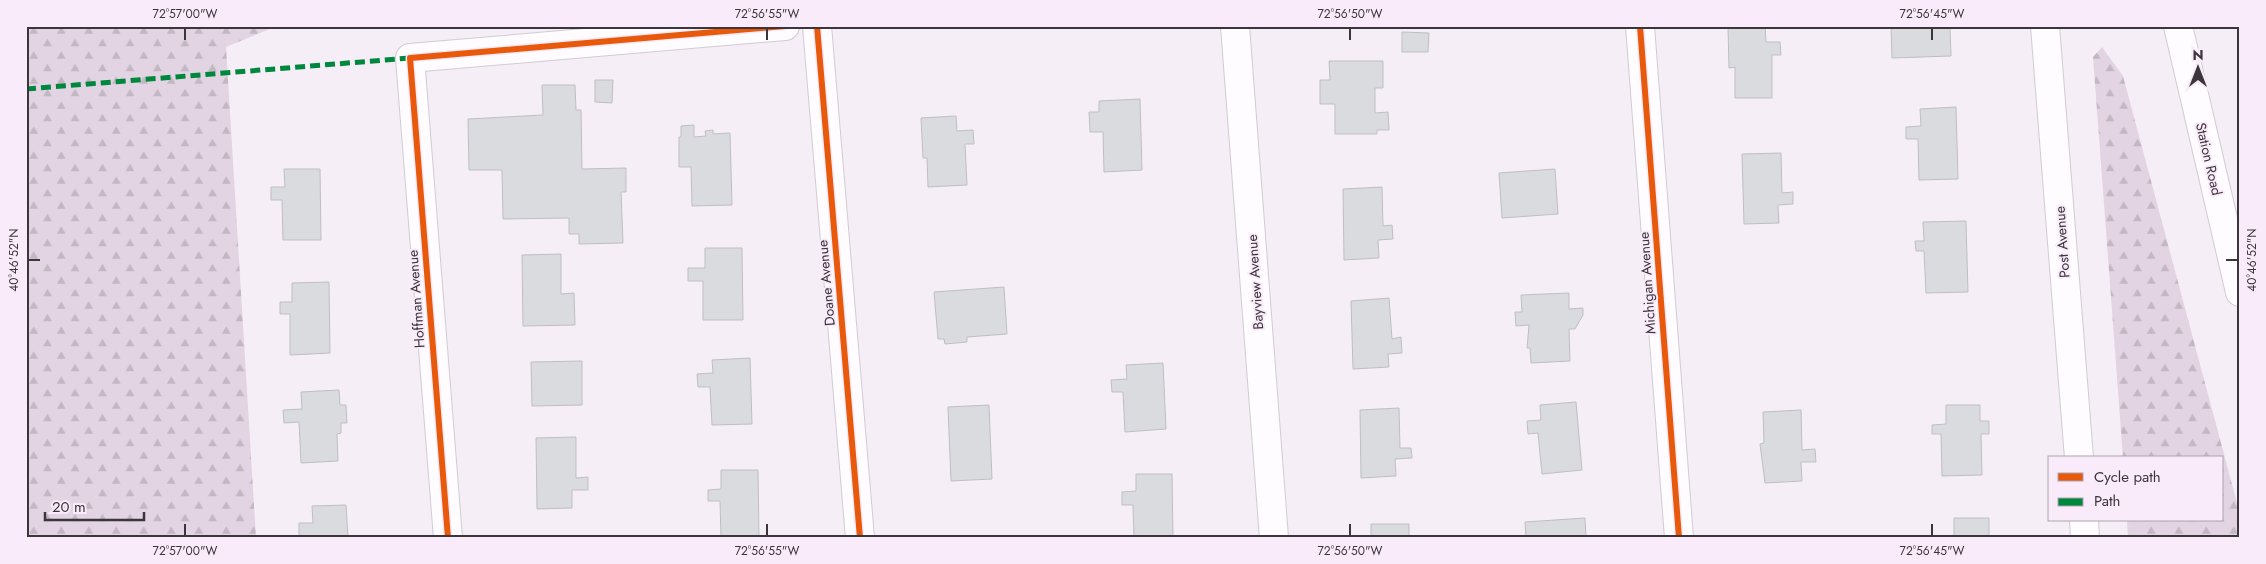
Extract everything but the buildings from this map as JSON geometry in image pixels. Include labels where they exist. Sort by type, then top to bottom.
[{"type":"street","name":"Hoffman Avenue","points":[[448,538],[410,58],[785,26]]},
{"type":"street","name":"Doane Avenue","points":[[817,26],[860,538]]},
{"type":"street","name":"Bayview Avenue","points":[[1235,26],[1274,538]]},
{"type":"street","name":"Michigan Avenue","points":[[1640,26],[1679,538]]},
{"type":"street","name":"Post Avenue","points":[[2045,26],[2079,456]]},
{"type":"street","name":"Station Road","points":[[2178,26],[2240,292]]},
{"type":"street","points":[[2084,522],[2085,538]]},
{"type":"green space","points":[[26,26],[277,26],[226,47],[256,538],[26,538]]},
{"type":"green space","points":[[2102,47],[2123,76],[2240,514],[2240,538],[2128,538],[2127,522],[2224,522],[2224,456],[2123,456],[2093,57]]},
{"type":"marked path","points":[[26,89],[410,58]]},
{"type":"cycle path","points":[[448,538],[410,58],[785,26]]},
{"type":"cycle path","points":[[817,26],[860,538]]},
{"type":"cycle path","points":[[1640,26],[1679,538]]}]
